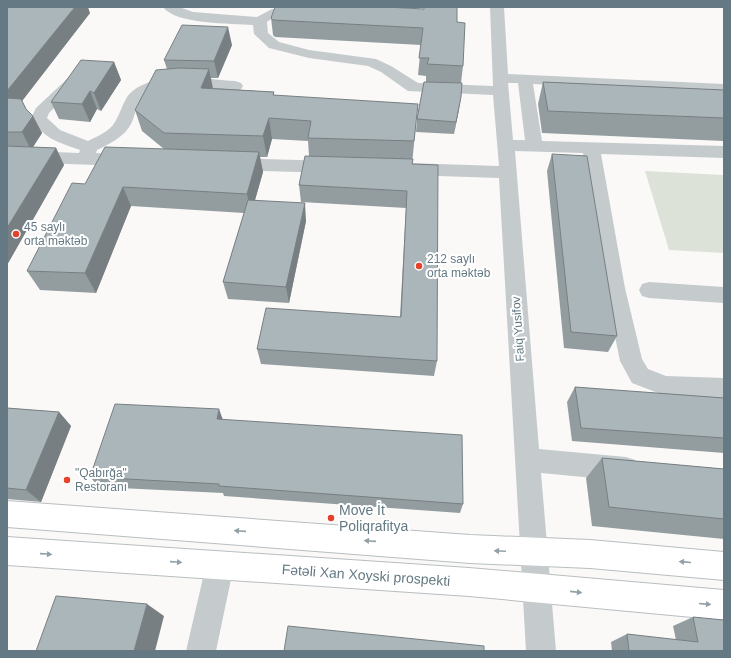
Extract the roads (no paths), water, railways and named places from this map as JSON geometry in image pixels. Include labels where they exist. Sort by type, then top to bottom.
[{"type":"main road","points":[[7,514],[533,552],[590,554],[724,566]]},
{"type":"main road","name":"Fətəli Xan Xoyski prospekti","points":[[7,551],[537,588],[724,605]]},
{"type":"street","points":[[170,7],[176,11],[191,16],[260,21],[267,15],[288,10]]},
{"type":"street","name":"Faiq Yusifov","points":[[497,7],[505,145],[541,651]]},
{"type":"street","points":[[260,21],[261,34],[274,45],[309,54],[371,62],[386,69],[410,93],[501,84],[526,79],[724,89]]},
{"type":"street","points":[[78,76],[42,111],[40,118],[43,125],[56,135],[88,153]]},
{"type":"street","points":[[526,79],[534,146]]},
{"type":"street","points":[[88,153],[122,126],[134,100],[140,94],[152,88],[171,83],[235,86]]},
{"type":"street","points":[[505,145],[724,152]]},
{"type":"street","points":[[591,148],[615,288],[631,361],[640,376],[666,386],[724,388]]},
{"type":"street","points":[[7,156],[88,153],[142,161]]},
{"type":"street","points":[[214,163],[349,167]]},
{"type":"street","points":[[389,168],[508,172]]},
{"type":"street","points":[[649,290],[724,295]]},
{"type":"street","points":[[528,460],[646,470]]},
{"type":"street","points":[[201,651],[220,565]]},
{"type":"place","name":"45 saylı orta məktəb","points":[[16,234]]},
{"type":"place","name":"212 saylı orta məktəb","points":[[419,266]]},
{"type":"place","name":"\"Qabırğa\" Restoranı","points":[[67,480]]},
{"type":"place","name":"Move İt Poliqrafitya","points":[[331,518]]}]
